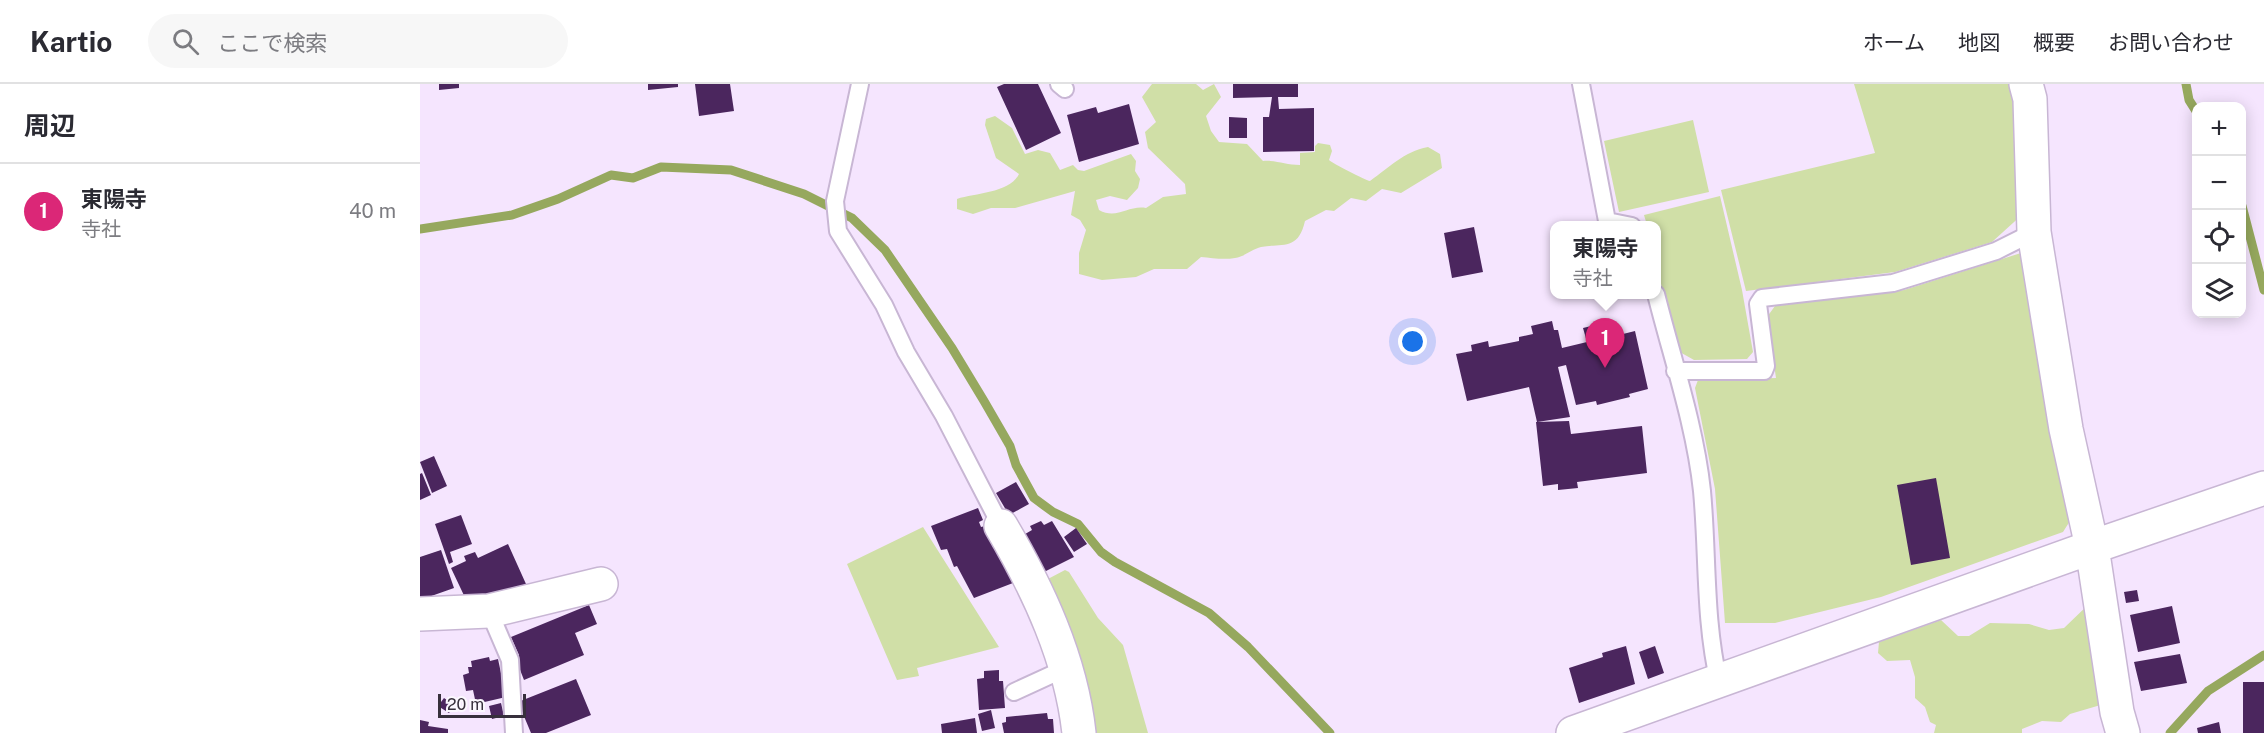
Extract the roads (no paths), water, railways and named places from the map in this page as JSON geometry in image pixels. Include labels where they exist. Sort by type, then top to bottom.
[{"type":"street","points":[[2026,84],[2030,99],[2034,232],[2066,429],[2092,547],[2117,712],[2123,733]]},
{"type":"street","points":[[1573,733],[1719,683],[2092,547],[2264,488]]},
{"type":"street","points":[[1001,526],[1042,602],[1064,669],[1079,733]]},
{"type":"street","points":[[420,614],[489,611],[601,584]]},
{"type":"lane","points":[[860,84],[835,209],[844,243],[884,305],[906,352],[944,416],[1001,526]]},
{"type":"lane","points":[[1581,84],[1607,221]]},
{"type":"lane","points":[[1675,370],[1764,370],[1766,366],[1758,304],[1762,298],[1905,280],[1996,250],[2034,232]]},
{"type":"lane","points":[[1657,299],[1701,489],[1712,654],[1719,683]]},
{"type":"lane","points":[[489,611],[510,660],[514,733]]},
{"type":"lane","points":[[1014,692],[1064,669]]},
{"type":"waterway","points":[[2186,84],[2192,105]]},
{"type":"waterway","points":[[420,229],[512,215],[558,199],[611,175],[633,178],[661,167],[731,170],[804,194],[852,218],[885,250],[952,348],[1010,446],[1016,465],[1034,498],[1053,512],[1078,524],[1101,552],[1115,562],[1209,613],[1248,647],[1330,733]]},
{"type":"waterway","points":[[2243,210],[2264,290]]},
{"type":"waterway","points":[[2170,733],[2208,691],[2264,655]]},
{"type":"place","name":"東陽寺","points":[[1605,368]]}]
